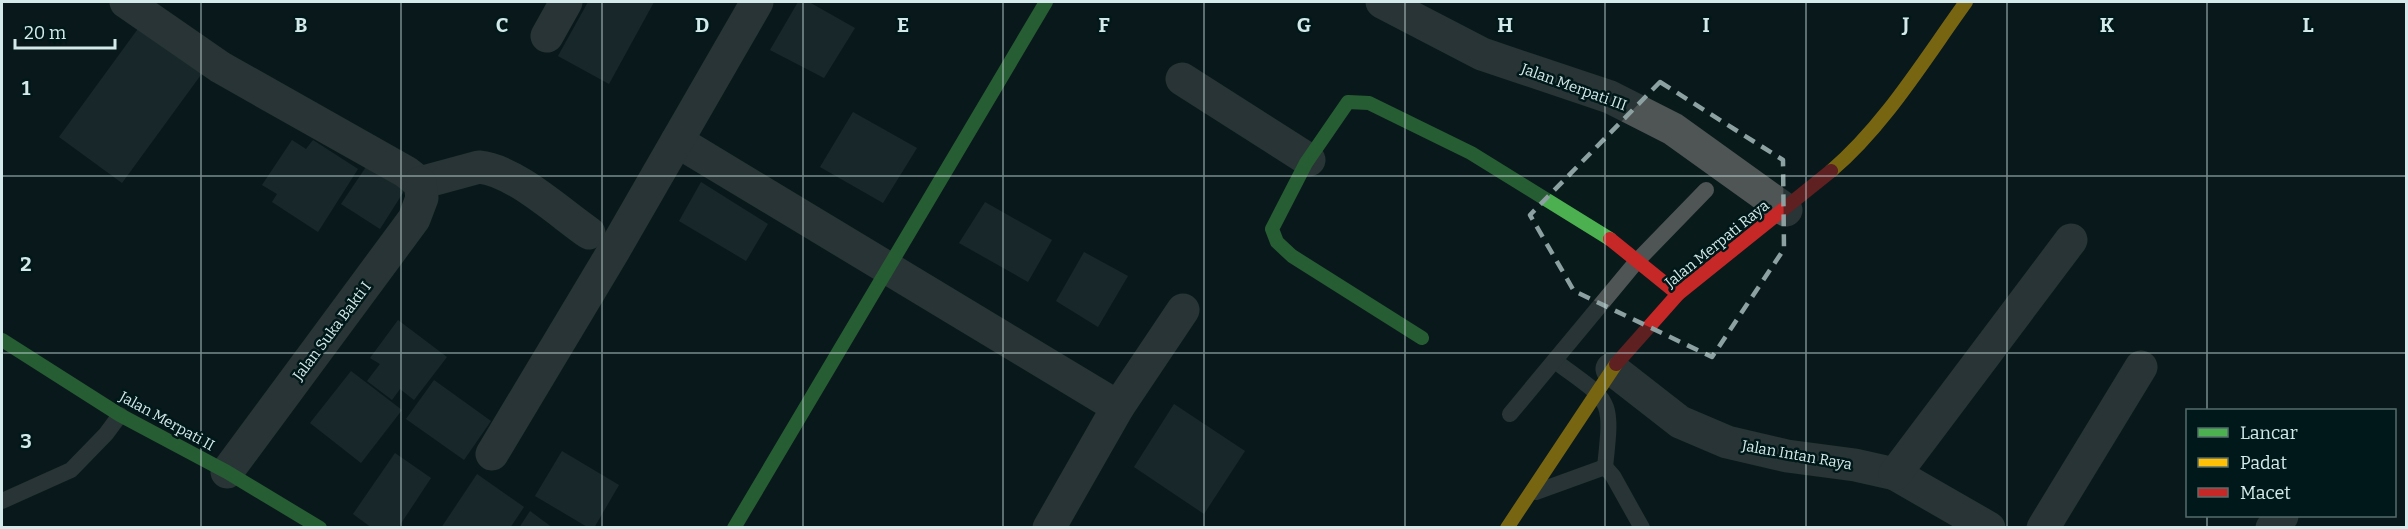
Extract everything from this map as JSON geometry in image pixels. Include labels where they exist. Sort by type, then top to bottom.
[{"type":"street","points":[[547,36],[566,2]]},
{"type":"street","points":[[492,454],[677,141],[756,2]]},
{"type":"street","points":[[735,528],[887,266],[1046,2]]},
{"type":"street","name":"Jalan Merpati III","points":[[1382,2],[1482,54],[1610,97],[1673,129],[1786,210]]},
{"type":"street","name":"Jalan Merpati Raya","points":[[1510,527],[1604,380],[1678,294],[1786,210],[1850,155],[1882,116],[1966,2]]},
{"type":"street","points":[[146,7],[220,67],[406,172],[420,183],[479,166],[488,167],[509,177],[589,233]]},
{"type":"street","points":[[1182,80],[1309,160]]},
{"type":"street","points":[[1422,338],[1292,256],[1277,242],[1272,229],[1309,160],[1340,109],[1348,102],[1369,104],[1471,153],[1569,211],[1678,294]]},
{"type":"street","points":[[677,141],[1118,406]]},
{"type":"street","name":"Jalan Suka Bakti I","points":[[227,472],[414,219],[422,198],[420,183]]},
{"type":"street","points":[[1895,474],[2071,240]]},
{"type":"street","points":[[1049,528],[1118,406],[1183,310]]},
{"type":"street","name":"Jalan Merpati II","points":[[2,340],[120,415],[227,472],[320,528]]},
{"type":"street","points":[[2043,528],[2141,366]]},
{"type":"street","name":"Jalan Intan Raya","points":[[1604,380],[1680,422],[1727,442],[1786,456],[1855,465],[1895,474],[1989,528]]},
{"type":"lane","points":[[1510,414],[1637,261],[1706,190]]},
{"type":"lane","points":[[1555,361],[1604,380],[1605,403],[1610,418],[1605,467],[1613,476],[1642,528]]},
{"type":"lane","points":[[2,501],[71,470],[106,435],[120,415]]},
{"type":"lane","points":[[1529,494],[1605,467]]},
{"type":"highlighted area","points":[[1660,82],[1783,160],[1784,249],[1712,357],[1574,291],[1530,215]]},
{"type":"building","points":[[588,2],[654,2],[609,84],[558,56]]},
{"type":"building","points":[[798,2],[809,2],[855,28],[824,78],[770,50]]},
{"type":"building","points":[[140,26],[203,72],[122,183],[59,137]]},
{"type":"building","points":[[853,112],[917,148],[883,203],[820,167]]},
{"type":"building","points":[[292,140],[306,149],[313,140],[358,169],[318,232],[272,202],[277,194],[262,185]]},
{"type":"building","points":[[368,164],[406,188],[380,229],[341,204]]},
{"type":"building","points":[[701,182],[768,224],[746,261],[679,221]]},
{"type":"building","points":[[985,202],[1052,240],[1028,282],[959,243]]},
{"type":"building","points":[[1084,252],[1128,276],[1098,327],[1056,301]]},
{"type":"building","points":[[398,320],[447,357],[414,400],[400,389],[392,400],[367,381],[380,364],[370,358]]},
{"type":"building","points":[[351,371],[402,410],[361,463],[310,423]]},
{"type":"building","points":[[434,380],[491,421],[464,460],[406,419]]},
{"type":"building","points":[[1174,404],[1245,451],[1204,514],[1134,467]]},
{"type":"building","points":[[562,451],[619,485],[594,528],[589,528],[535,496]]},
{"type":"building","points":[[395,453],[431,478],[398,528],[372,528],[353,514]]},
{"type":"building","points":[[477,474],[524,507],[510,528],[441,528]]},
{"type":"building","points":[[530,511],[553,528],[519,528]]},
{"type":"traffic: fast","points":[[734,528],[1046,2]]},
{"type":"traffic: fast","points":[[1422,338],[1292,256],[1277,242],[1272,229],[1306,163],[1348,102],[1369,103],[1471,153],[1610,239]]},
{"type":"traffic: fast","points":[[2,340],[120,415],[227,472],[320,528]]},
{"type":"traffic: slow","points":[[1831,171],[1851,153],[1886,113],[1966,2]]},
{"type":"traffic: slow","points":[[1507,528],[1616,364]]},
{"type":"traffic: jam","points":[[1616,364],[1678,294],[1831,171]]},
{"type":"traffic: jam","points":[[1610,239],[1678,294]]}]
